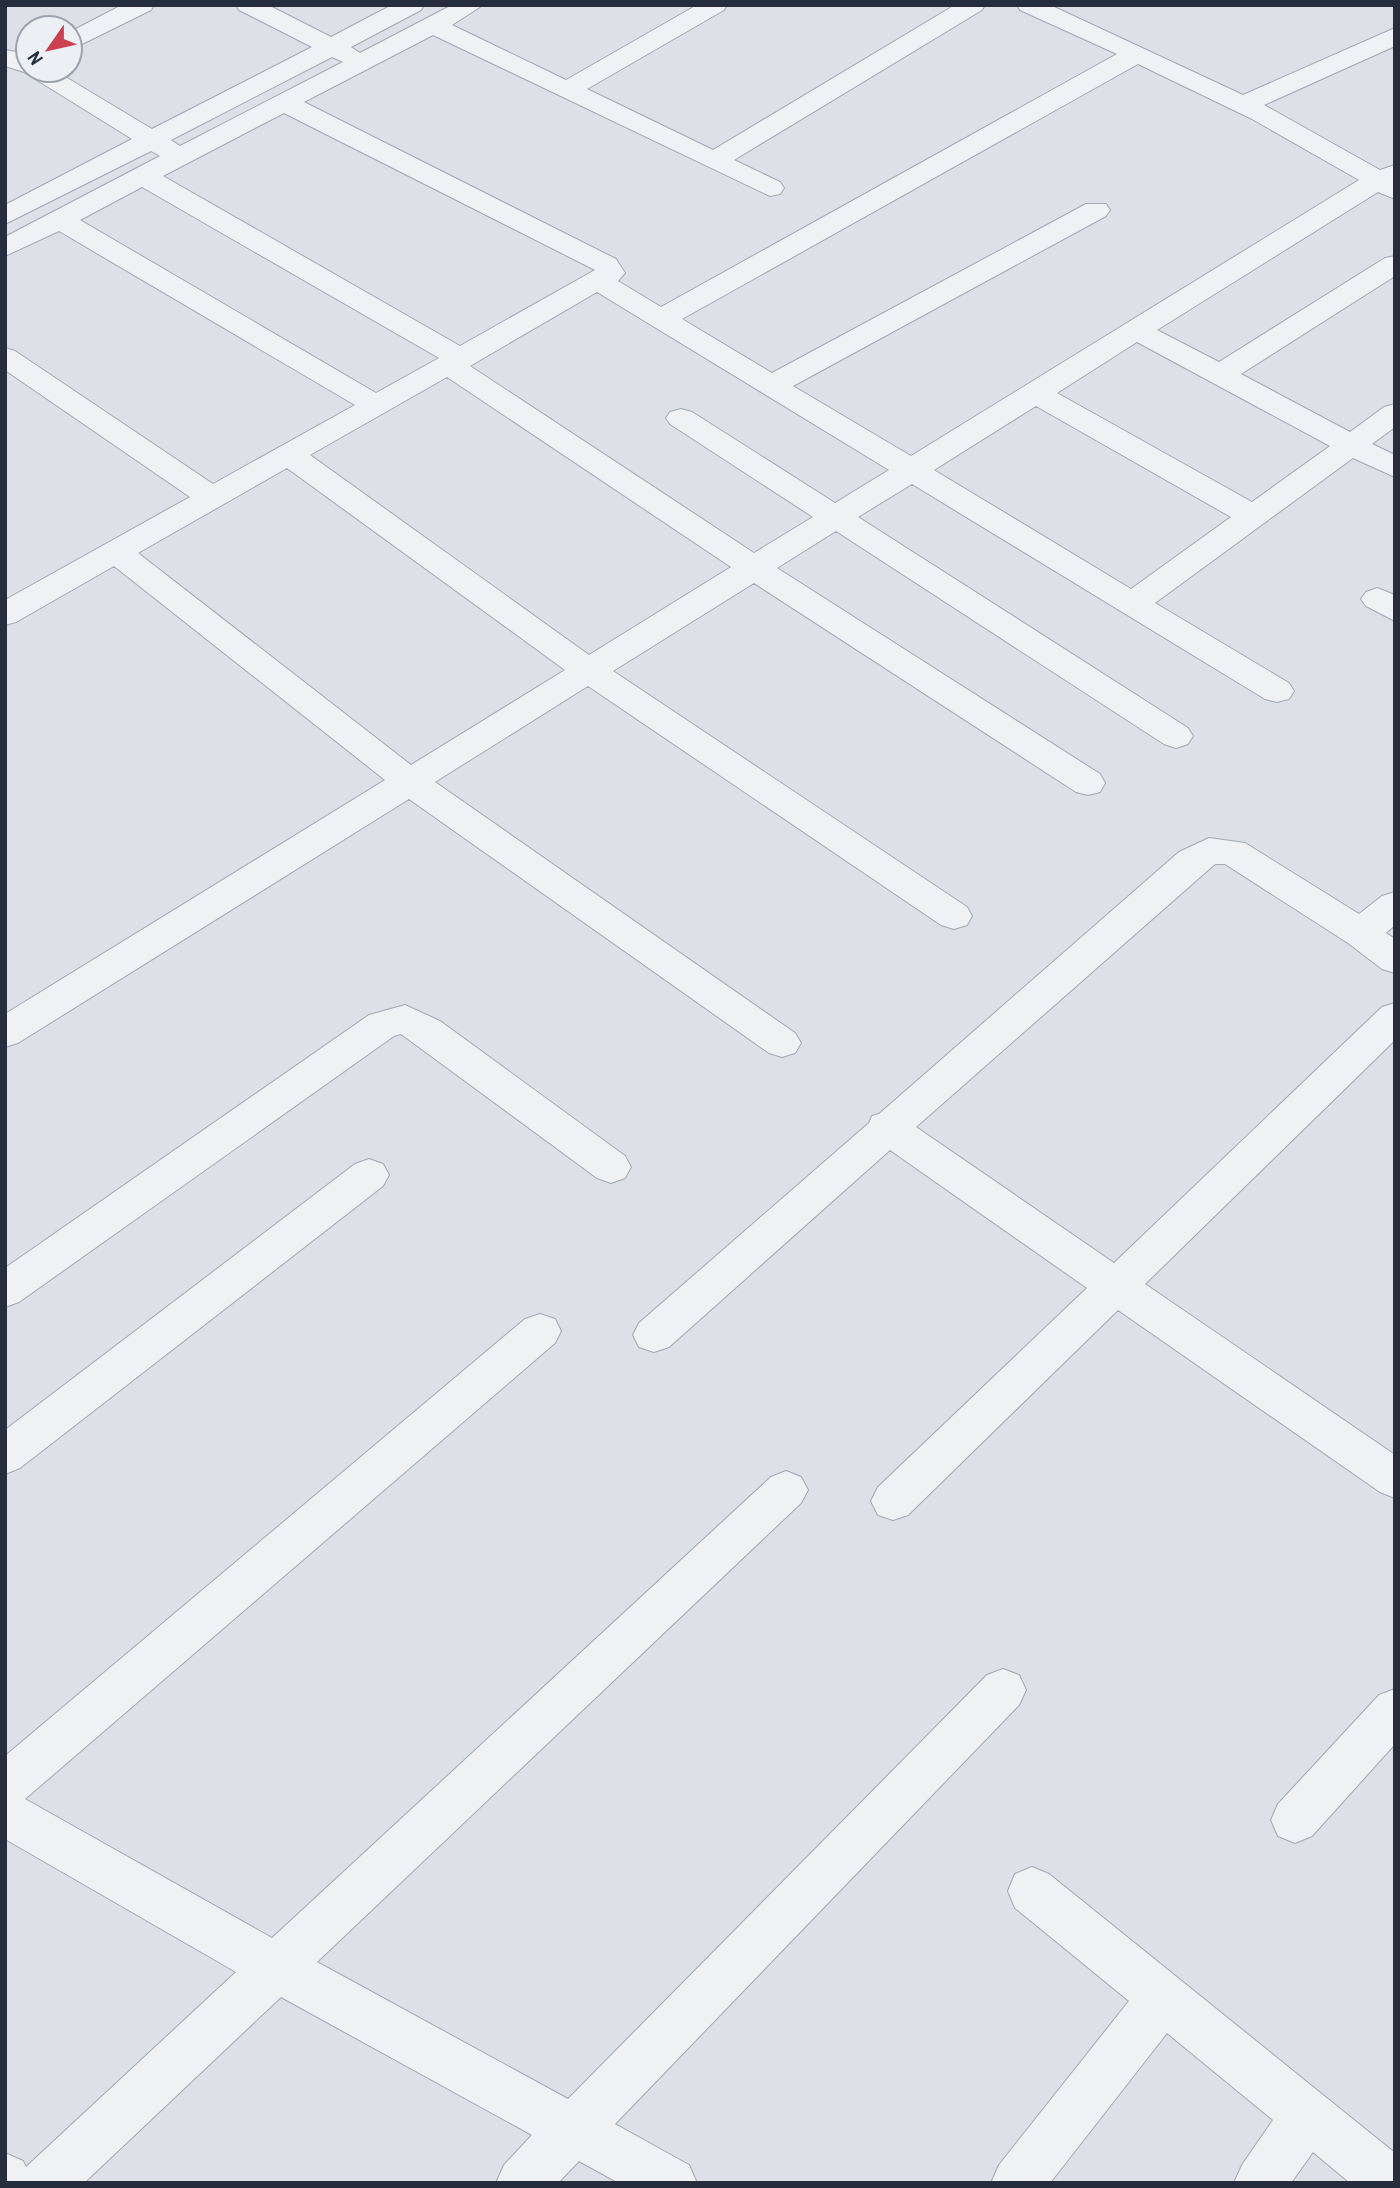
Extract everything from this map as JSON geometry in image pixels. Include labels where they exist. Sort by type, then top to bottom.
[{"type":"street","points":[[84,35],[142,5]]},
{"type":"street","points":[[248,5],[361,62]]},
{"type":"street","points":[[301,5],[388,48]]},
{"type":"street","points":[[5,216],[412,5]]},
{"type":"street","points":[[5,248],[471,5]]},
{"type":"street","points":[[567,90],[715,5]]},
{"type":"street","points":[[714,161],[973,5]]},
{"type":"street","points":[[1045,8],[1137,54],[1246,103],[1389,182]]},
{"type":"street","points":[[433,25],[770,188]]},
{"type":"street","points":[[1246,103],[1395,36]]},
{"type":"street","points":[[662,318],[1137,54]]},
{"type":"street","points":[[58,84],[181,157]]},
{"type":"street","points":[[13,599],[116,552],[600,282],[611,273],[606,265],[285,103]]},
{"type":"street","points":[[144,177],[456,363],[754,568],[1088,783]]},
{"type":"street","points":[[5,1033],[1136,330],[1389,182]]},
{"type":"street","points":[[772,385],[1096,210]]},
{"type":"street","points":[[61,219],[378,406]]},
{"type":"street","points":[[1219,375],[1395,264]]},
{"type":"street","points":[[600,282],[1277,691]]},
{"type":"street","points":[[1136,330],[1395,468]]},
{"type":"street","points":[[5,357],[213,498]]},
{"type":"street","points":[[1035,393],[1253,516]]},
{"type":"street","points":[[1133,603],[1395,413]]},
{"type":"street","points":[[681,418],[838,516],[1176,736]]},
{"type":"street","points":[[289,455],[589,671],[954,916]]},
{"type":"street","points":[[116,552],[410,782],[782,1043]]},
{"type":"street","points":[[654,1335],[1192,861],[1209,851],[1232,852],[1361,933],[1395,959]]},
{"type":"street","points":[[1361,933],[1395,905]]},
{"type":"street","points":[[893,1501],[1395,1017]]},
{"type":"street","points":[[7,1285],[382,1025],[405,1020],[427,1031],[611,1167]]},
{"type":"street","points":[[887,1127],[1395,1479]]},
{"type":"street","points":[[5,1455],[369,1175]]},
{"type":"street","points":[[5,1786],[540,1331]]},
{"type":"street","points":[[46,2183],[786,1490]]},
{"type":"street","points":[[522,2183],[1003,1690]]},
{"type":"street","points":[[1295,1820],[1395,1710]]},
{"type":"street","points":[[5,1813],[276,1967],[671,2183]]},
{"type":"street","points":[[1032,1891],[1391,2183]]},
{"type":"street","points":[[1017,2183],[1163,1998]]},
{"type":"street","points":[[1260,2183],[1308,2115]]}]
